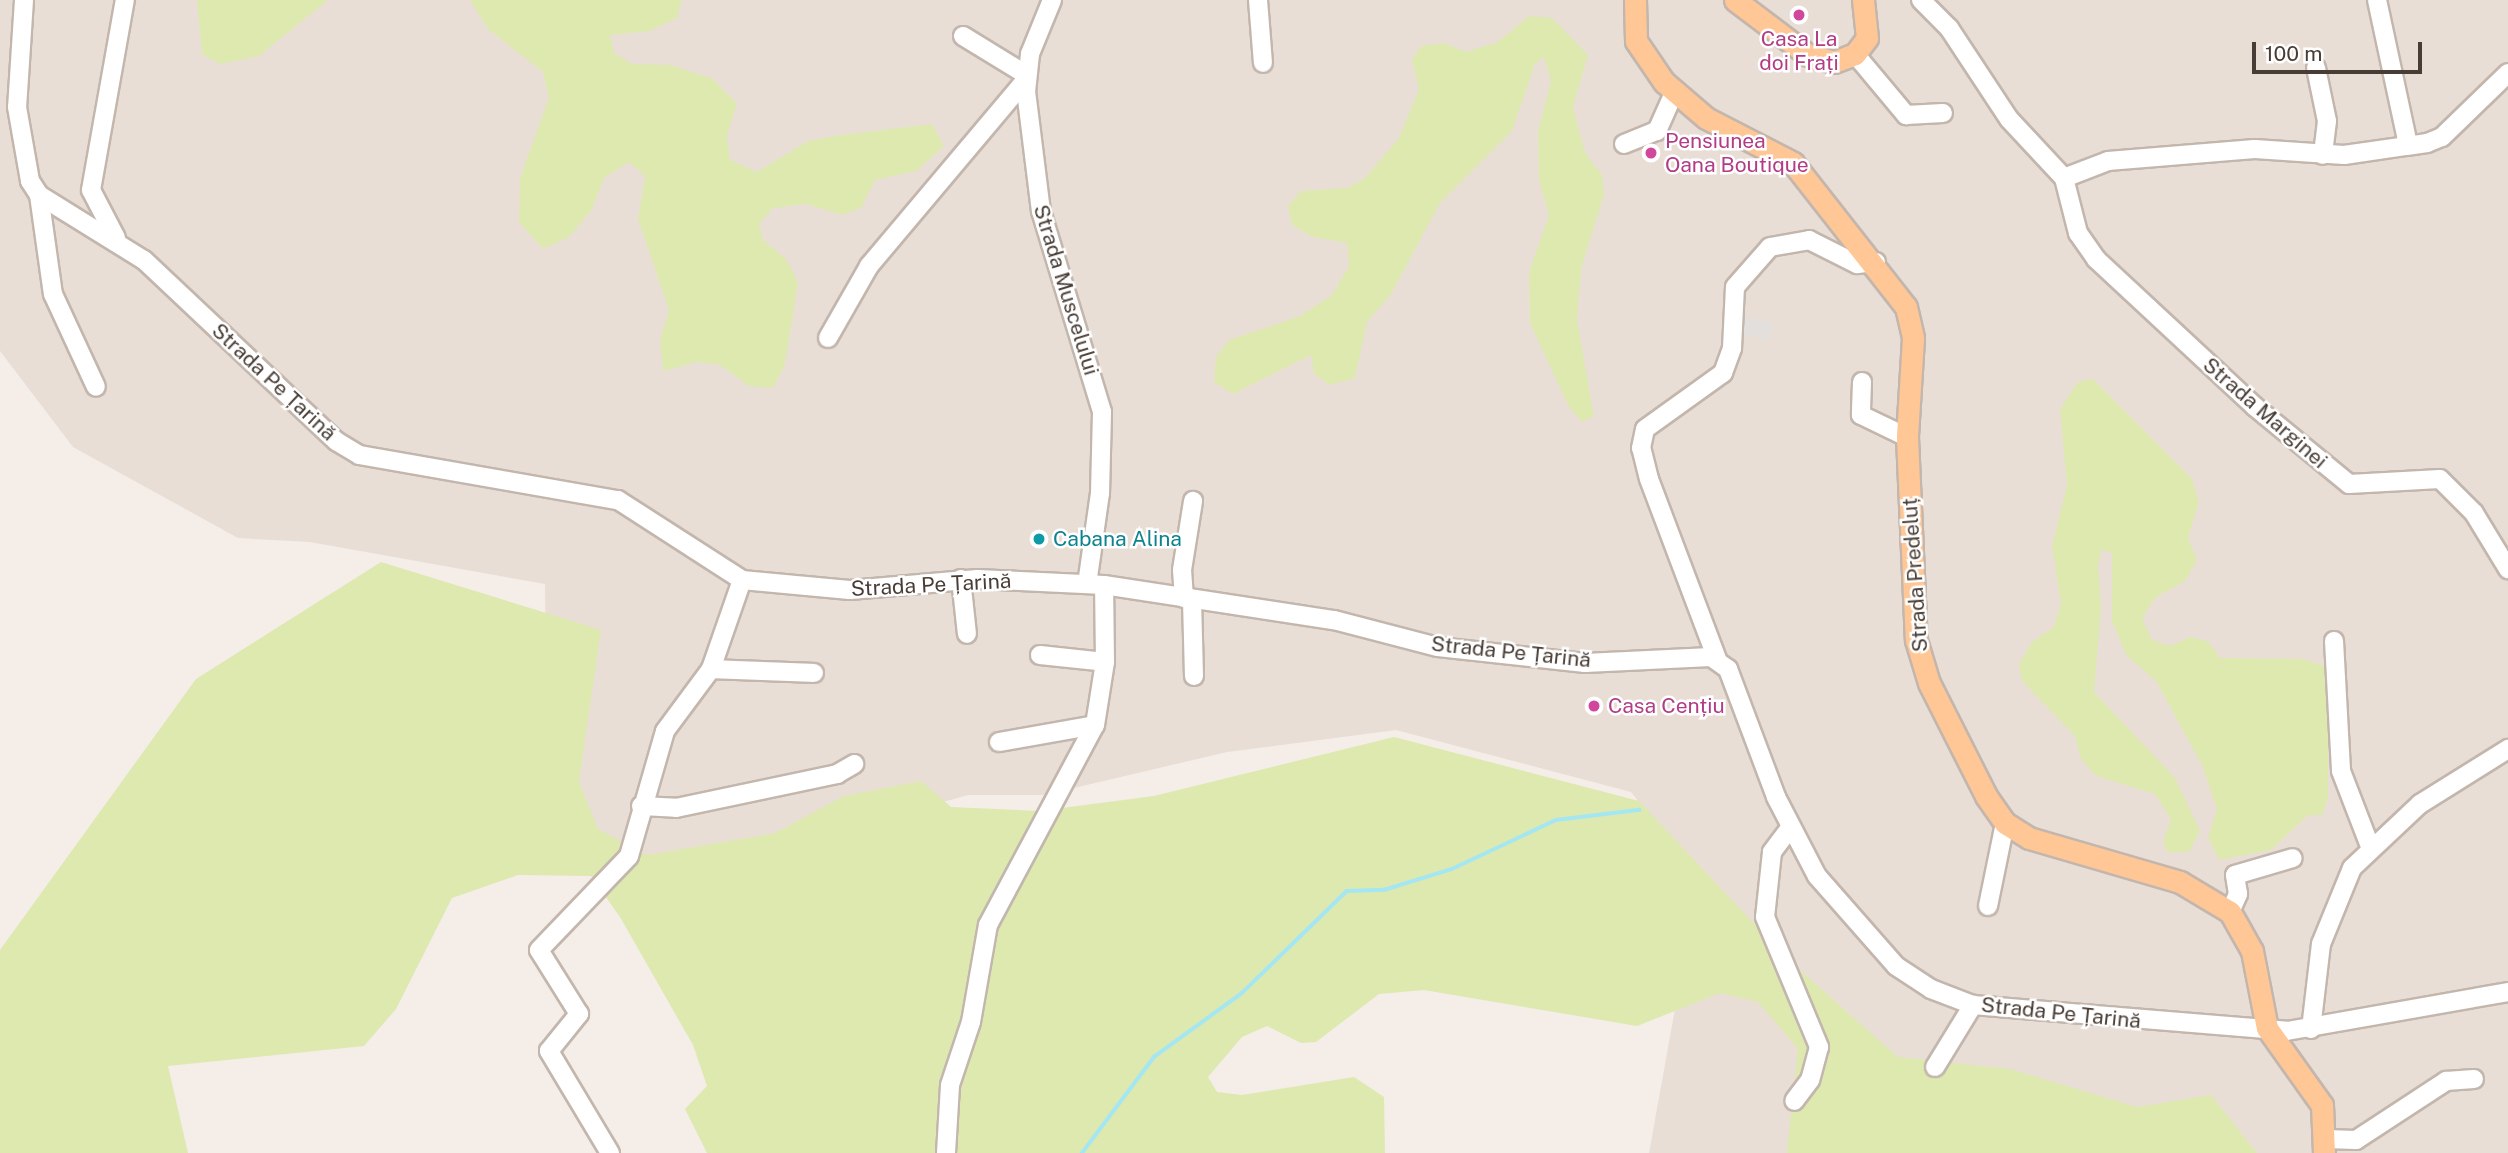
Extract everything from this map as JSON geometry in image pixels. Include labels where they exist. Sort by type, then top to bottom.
[{"type":"main road","name":"Strada Predeluț","points":[[1635,0],[1636,41],[1674,93],[1706,118],[1793,163],[1876,262],[1911,323],[1907,437],[1919,652],[1967,760],[2005,823]]},
{"type":"main road","points":[[1735,0],[1808,55],[1834,62],[1855,54],[1869,31],[1863,0]]},
{"type":"main road","points":[[2005,823],[2043,843],[2192,886],[2230,912],[2252,951],[2267,1028],[2317,1095],[2325,1146]]},
{"type":"street","points":[[24,0],[17,107],[30,181],[39,195],[53,295],[96,387]]},
{"type":"street","points":[[121,245],[90,190],[125,0]]},
{"type":"street","name":"Strada Muscelului","points":[[946,1153],[950,1085],[971,1022],[988,925],[1094,725],[1105,662],[1096,584],[1102,412],[1041,211],[1025,77],[1052,0]]},
{"type":"street","points":[[1258,0],[1263,63]]},
{"type":"street","points":[[1921,0],[1949,28],[2009,119],[2064,178],[2108,160],[2255,149],[2323,155],[2408,145],[2442,137],[2508,73]]},
{"type":"street","points":[[2377,0],[2408,145]]},
{"type":"street","points":[[828,338],[869,266],[1025,77],[963,36]]},
{"type":"street","points":[[1855,54],[1906,115],[1943,113]]},
{"type":"street","points":[[2316,68],[2327,121],[2323,155]]},
{"type":"street","points":[[1624,145],[1657,131],[1674,93]]},
{"type":"street","name":"Strada Marginei","points":[[2064,178],[2078,233],[2096,259],[2254,406],[2349,484],[2441,479],[2474,513],[2508,569]]},
{"type":"street","points":[[58,208],[90,190]]},
{"type":"street","name":"Strada Pe Țarină","points":[[39,195],[121,245],[336,441],[359,454],[618,500],[742,580],[850,590],[961,579],[1096,584],[1334,620],[1438,648],[1585,663],[1717,659]]},
{"type":"street","name":"Strada Pe Țarină","points":[[1876,262],[1857,264],[1809,240],[1770,247],[1735,287],[1732,348],[1723,373],[1645,429],[1641,448],[1649,479],[1717,659],[1732,678],[1790,828],[1817,876],[1878,949],[1918,983],[1973,1005],[2099,1020],[2311,1029],[2508,992]]},
{"type":"street","points":[[1862,382],[1861,415],[1907,437]]},
{"type":"street","points":[[1193,501],[1182,570],[1188,599],[1194,676]]},
{"type":"street","points":[[961,579],[967,634]]},
{"type":"street","points":[[610,1153],[549,1051],[579,1014],[539,950],[629,856],[665,731],[711,669],[742,580]]},
{"type":"street","points":[[2334,641],[2341,771],[2370,846]]},
{"type":"street","points":[[1040,655],[1105,662]]},
{"type":"street","points":[[711,669],[814,673]]},
{"type":"street","points":[[999,742],[1094,725]]},
{"type":"street","points":[[2311,1029],[2321,944],[2340,890],[2370,846],[2420,804],[2508,748]]},
{"type":"street","points":[[642,806],[667,810],[837,774],[854,764]]},
{"type":"street","points":[[1988,906],[2005,823]]},
{"type":"street","points":[[1790,828],[1766,871],[1765,917],[1819,1047],[1810,1080],[1794,1101]]},
{"type":"street","points":[[2230,912],[2238,894],[2235,875],[2294,858]]},
{"type":"street","points":[[1935,1067],[1973,1005]]},
{"type":"street","points":[[2325,1146],[2356,1140],[2446,1081],[2474,1079]]},
{"type":"shaded area","points":[[0,0],[2508,0],[2508,1153],[1649,1153],[1675,1009],[1686,862],[1631,792],[1396,730],[1227,752],[1044,795],[968,795],[677,877],[548,819],[545,584],[310,542],[238,538],[73,447],[0,351]]},
{"type":"shaded area","points":[[1743,317],[1771,323],[1768,340],[1739,334]]},
{"type":"green space","points":[[197,0],[328,0],[259,56],[220,64],[202,54]]},
{"type":"green space","points":[[470,0],[682,0],[677,18],[650,31],[610,35],[614,53],[632,64],[671,65],[713,79],[737,104],[727,135],[730,160],[757,172],[808,141],[841,135],[932,124],[944,146],[916,171],[875,180],[861,208],[842,215],[806,204],[773,208],[759,224],[763,240],[787,260],[798,283],[785,364],[773,388],[749,386],[720,365],[697,362],[663,371],[660,340],[669,310],[638,219],[645,176],[629,162],[604,178],[591,211],[569,237],[543,249],[519,222],[520,178],[549,98],[543,72],[488,29]]},
{"type":"green space","points":[[1529,16],[1552,18],[1588,55],[1573,107],[1585,153],[1602,175],[1604,195],[1581,269],[1577,320],[1594,416],[1582,422],[1569,407],[1530,323],[1529,272],[1549,215],[1539,181],[1538,132],[1551,81],[1544,57],[1535,64],[1512,131],[1440,203],[1391,294],[1367,322],[1355,378],[1330,385],[1314,374],[1311,355],[1233,394],[1214,382],[1216,357],[1229,340],[1300,316],[1332,295],[1349,266],[1347,243],[1313,237],[1292,225],[1288,206],[1301,191],[1347,188],[1364,179],[1399,138],[1419,89],[1412,60],[1421,46],[1443,43],[1466,52],[1498,42]]},
{"type":"green space","points":[[2093,379],[2192,479],[2199,502],[2188,538],[2197,560],[2185,581],[2156,597],[2142,618],[2152,640],[2171,646],[2190,637],[2209,642],[2220,658],[2302,659],[2328,667],[2328,798],[2322,815],[2308,815],[2271,850],[2219,860],[2208,837],[2217,810],[2203,767],[2156,681],[2127,656],[2112,621],[2112,553],[2101,550],[2098,567],[2101,608],[2094,692],[2175,778],[2200,831],[2189,852],[2167,852],[2163,842],[2171,820],[2155,794],[2096,776],[2081,759],[2075,736],[2022,681],[2019,664],[2032,642],[2054,627],[2061,603],[2052,546],[2067,485],[2060,409],[2078,382]]},
{"type":"green space","points":[[381,562],[601,630],[579,782],[598,829],[647,855],[775,833],[844,796],[921,781],[951,807],[1039,811],[1154,796],[1394,737],[1639,801],[1786,958],[1898,1057],[2010,1069],[2137,1107],[2211,1095],[2257,1153],[1787,1153],[1798,1049],[1758,1002],[1720,993],[1637,1026],[1424,990],[1379,994],[1316,1042],[1301,1043],[1267,1026],[1242,1037],[1208,1077],[1217,1092],[1242,1095],[1354,1077],[1384,1097],[1385,1153],[707,1153],[685,1109],[707,1086],[693,1045],[620,917],[591,876],[518,875],[452,898],[396,1009],[364,1046],[168,1066],[188,1153],[0,1153],[0,950],[196,679]]},
{"type":"waterway","points":[[1082,1153],[1154,1057],[1242,993],[1347,891],[1384,890],[1452,869],[1556,820],[1639,810]]},
{"type":"place","name":"Casa La doi Frați","points":[[1799,15]]},
{"type":"place","name":"Pensiunea Oana Boutique","points":[[1651,153]]},
{"type":"place","name":"Cabana Alina","points":[[1039,539]]},
{"type":"place","name":"Casa Cențiu","points":[[1594,706]]}]
